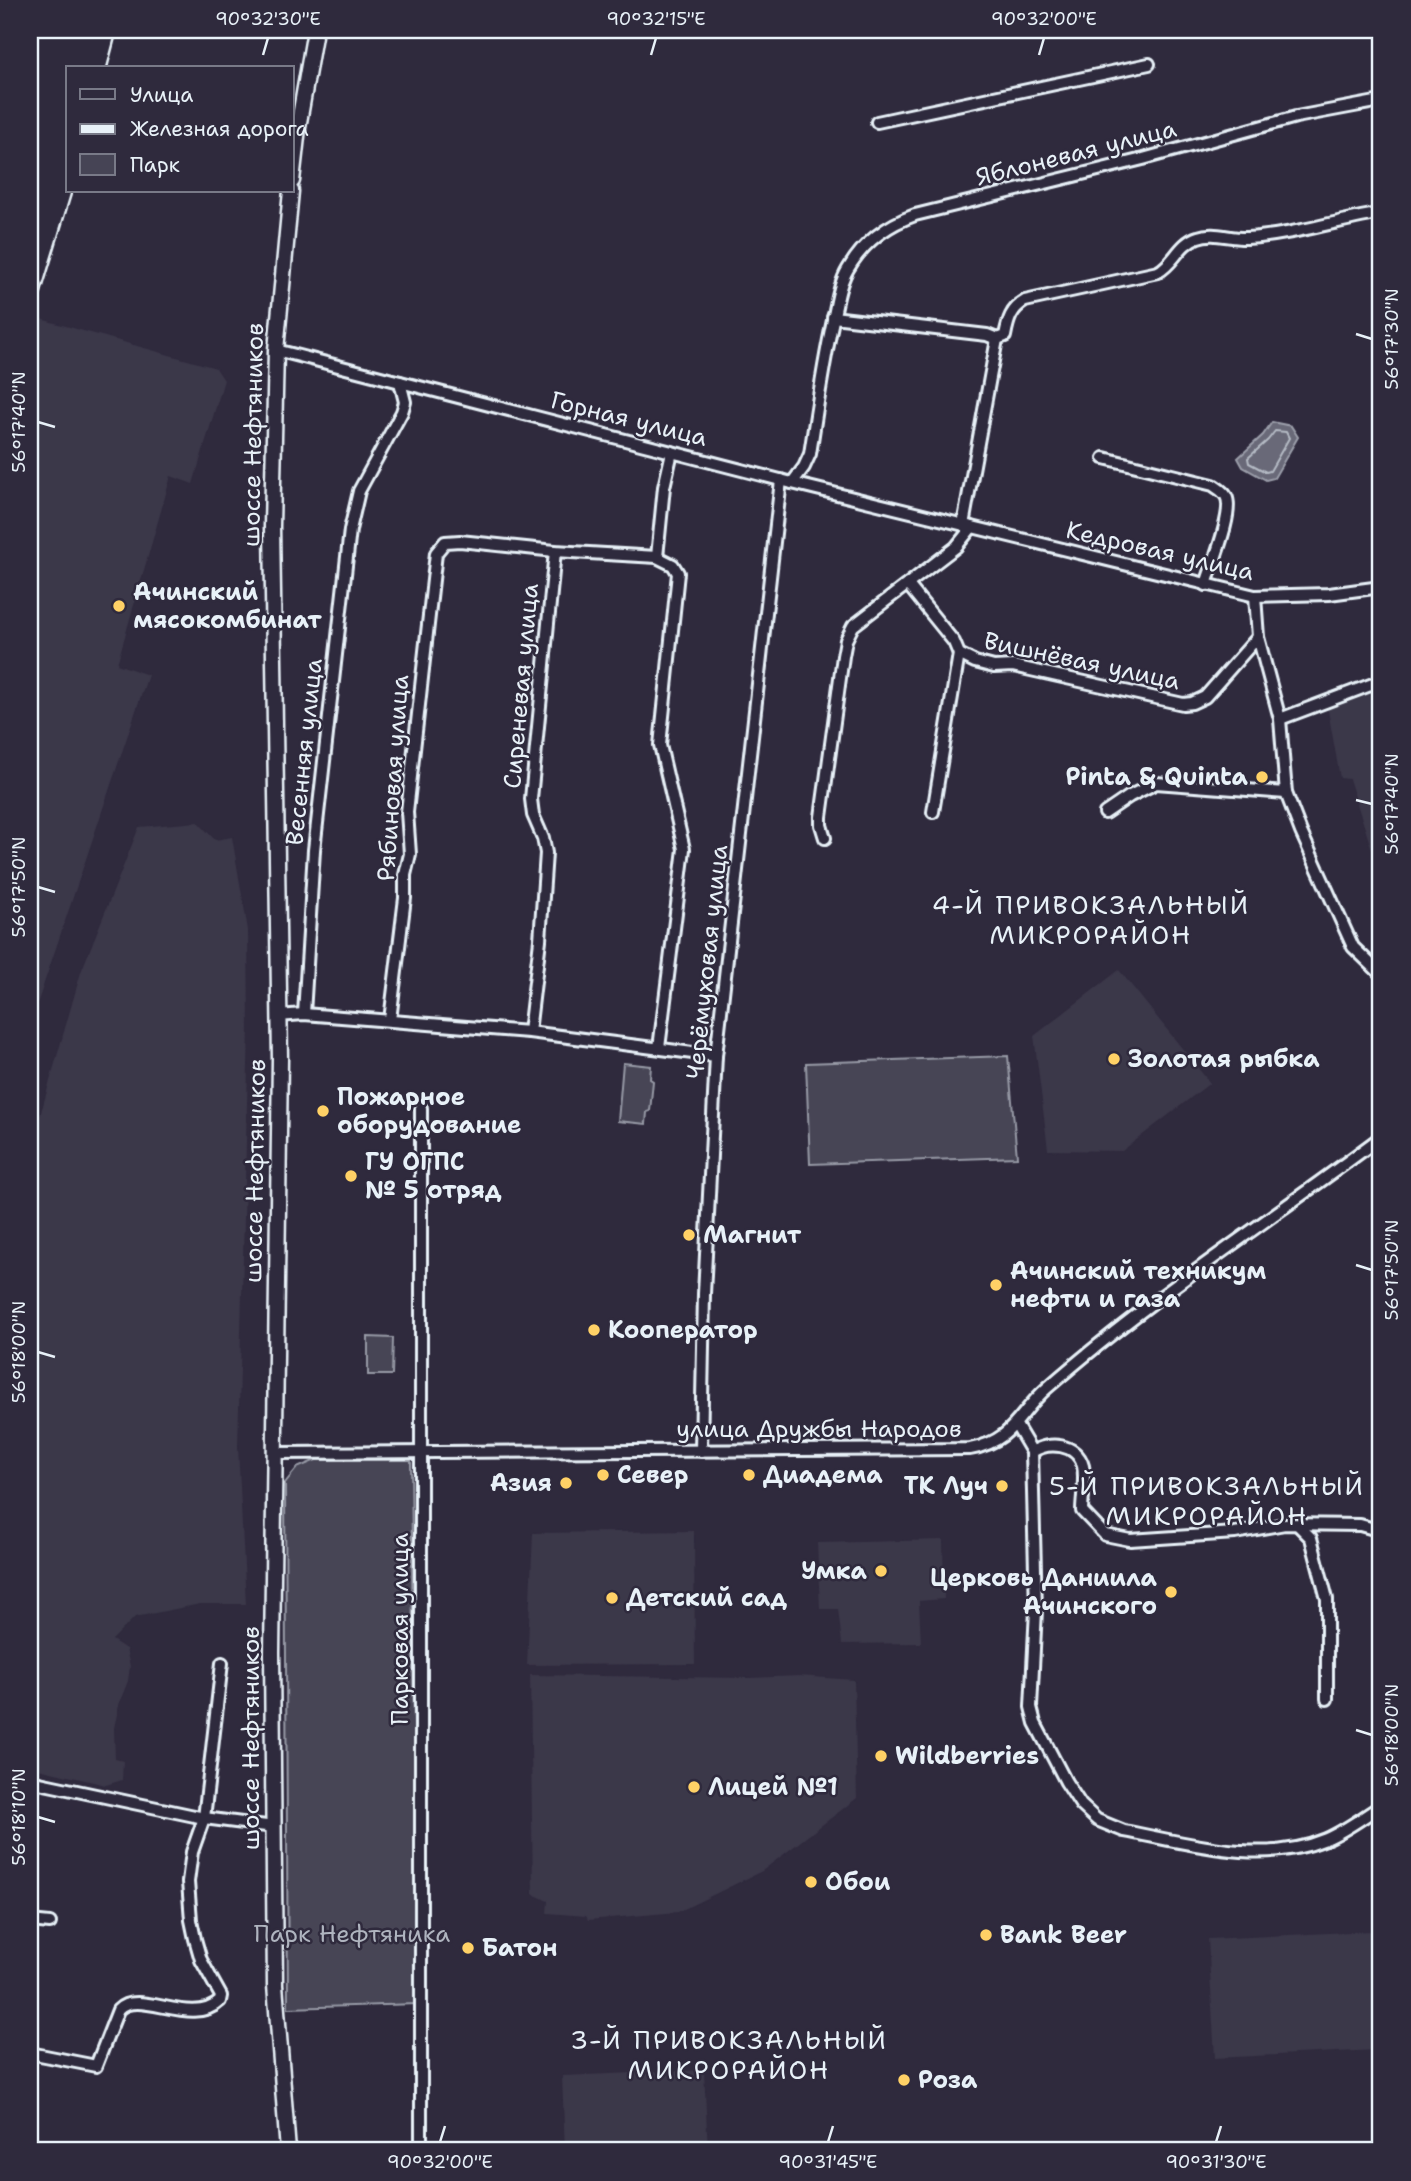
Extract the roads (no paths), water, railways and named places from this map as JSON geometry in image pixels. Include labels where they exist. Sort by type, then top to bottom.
[{"type":"main road","points":[[294,168],[315,30]]},
{"type":"main road","name":"шоссе Нефтяников","points":[[289,2151],[276,1997],[272,1653],[278,1016],[272,526],[276,350],[291,192]]},
{"type":"street","points":[[877,122],[1149,64]]},
{"type":"street","name":"Яблоневая улица","points":[[834,317],[843,282],[856,258],[879,234],[899,221],[1296,117],[1381,101]]},
{"type":"street","points":[[834,317],[987,335],[997,339],[1005,336],[1015,307],[1025,301],[1158,272],[1167,267],[1182,246],[1197,237],[1216,235],[1244,238],[1381,213]]},
{"type":"street","name":"Черёмуховая улица","points":[[701,1451],[704,1294],[716,1056],[787,482],[804,467],[810,454],[824,361],[834,317]]},
{"type":"street","points":[[825,838],[821,817],[846,640],[853,626],[957,547],[967,526],[997,339]]},
{"type":"street","name":"Горная улица","points":[[276,350],[967,526]]},
{"type":"street","name":"Весенняя улица","points":[[304,1014],[314,850],[352,518],[359,491],[402,412],[405,402],[400,382]]},
{"type":"street","points":[[657,557],[664,487],[672,452]]},
{"type":"street","points":[[1104,458],[1213,485],[1226,494],[1227,516],[1206,585]]},
{"type":"street","name":"Кедровая улица","points":[[967,526],[1255,596],[1329,594],[1381,587]]},
{"type":"street","name":"Рябиновая улица","points":[[390,1020],[405,898],[405,875],[410,854],[407,812],[436,553],[446,542],[460,541],[555,551]]},
{"type":"street","points":[[555,551],[657,557],[673,565],[678,573],[660,745],[684,849],[659,1048]]},
{"type":"street","name":"Сиреневая улица","points":[[529,1032],[547,853],[533,815],[531,799],[555,551]]},
{"type":"street","name":"Вишнёвая улица","points":[[908,585],[954,642],[959,654],[975,662],[994,667],[1013,666],[1183,704],[1205,697],[1258,637]]},
{"type":"street","points":[[1255,596],[1258,637],[1280,719],[1286,793],[1353,947],[1381,974]]},
{"type":"street","points":[[933,812],[959,654]]},
{"type":"street","points":[[1280,719],[1381,681]]},
{"type":"street","points":[[1105,813],[1156,783],[1286,793]]},
{"type":"street","points":[[278,1016],[304,1014],[529,1032],[716,1056]]},
{"type":"street","name":"Парковая улица","points":[[421,1108],[421,2151]]},
{"type":"street","name":"улица Дружбы Народов","points":[[275,1453],[970,1450],[991,1443],[1016,1425],[1041,1393],[1119,1327],[1381,1138]]},
{"type":"street","points":[[1016,1425],[1032,1452],[1036,1610],[1031,1707],[1046,1747],[1066,1782],[1090,1814],[1107,1826],[1124,1831],[1239,1851],[1275,1851],[1298,1848],[1329,1838],[1381,1806]]},
{"type":"street","points":[[1032,1452],[1040,1446],[1049,1445],[1068,1448],[1075,1453],[1083,1467],[1082,1511],[1105,1535],[1144,1540],[1235,1533],[1285,1524],[1360,1525],[1381,1531]]},
{"type":"street","points":[[1298,1525],[1311,1538],[1327,1599],[1327,1699]]},
{"type":"street","points":[[30,2053],[96,2066],[122,2006],[138,2003],[192,2011],[209,2008],[220,2001],[221,1996],[201,1960],[191,1920],[188,1882],[192,1852],[204,1818],[222,1663]]},
{"type":"street","points":[[30,1781],[204,1818],[274,1827]]},
{"type":"street","points":[[30,1921],[50,1923]]},
{"type":"water","points":[[1272,422],[1291,426],[1298,437],[1274,478],[1266,480],[1243,467],[1238,458],[1263,435]]},
{"type":"railway","points":[[108,66],[117,30]]},
{"type":"railway","points":[[30,329],[72,192]]},
{"type":"place","name":"Ачинский мясокомбинат","points":[[119,606]]},
{"type":"place","name":"Pinta & Quinta","points":[[1262,777]]},
{"type":"place","name":"Золотая рыбка","points":[[1114,1059]]},
{"type":"place","name":"Пожарное оборудование","points":[[323,1111]]},
{"type":"place","name":"ГУ ОГПС № 5 отряд","points":[[351,1176]]},
{"type":"place","name":"Магнит","points":[[689,1235]]},
{"type":"place","name":"Ачинский техникум нефти и газа","points":[[996,1285]]},
{"type":"place","name":"Кооператор","points":[[594,1330]]},
{"type":"place","name":"Север","points":[[603,1475]]},
{"type":"place","name":"Диадема","points":[[749,1475]]},
{"type":"place","name":"Азия","points":[[566,1483]]},
{"type":"place","name":"ТК Луч","points":[[1002,1486]]},
{"type":"place","name":"Умка","points":[[881,1571]]},
{"type":"place","name":"Церковь Даниила Ачинского","points":[[1171,1592]]},
{"type":"place","name":"Детский сад","points":[[612,1598]]},
{"type":"place","name":"Wildberries","points":[[881,1756]]},
{"type":"place","name":"Лицей №1","points":[[694,1787]]},
{"type":"place","name":"Обои","points":[[811,1882]]},
{"type":"place","name":"Bank Beer","points":[[986,1935]]},
{"type":"place","name":"Батон","points":[[468,1948]]},
{"type":"place","name":"Роза","points":[[904,2080]]},
{"type":"district","name":"4-Й ПРИВОКЗАЛЬНЫЙ МИКРОРАЙОН","points":[[1091,919]]},
{"type":"district","name":"5-Й ПРИВОКЗАЛЬНЫЙ МИКРОРАЙОН","points":[[1207,1500]]},
{"type":"district","name":"3-Й ПРИВОКЗАЛЬНЫЙ МИКРОРАЙОН","points":[[729,2054]]},
{"type":"park label","name":"Парк Нефтяника","points":[[352,1934]]}]
